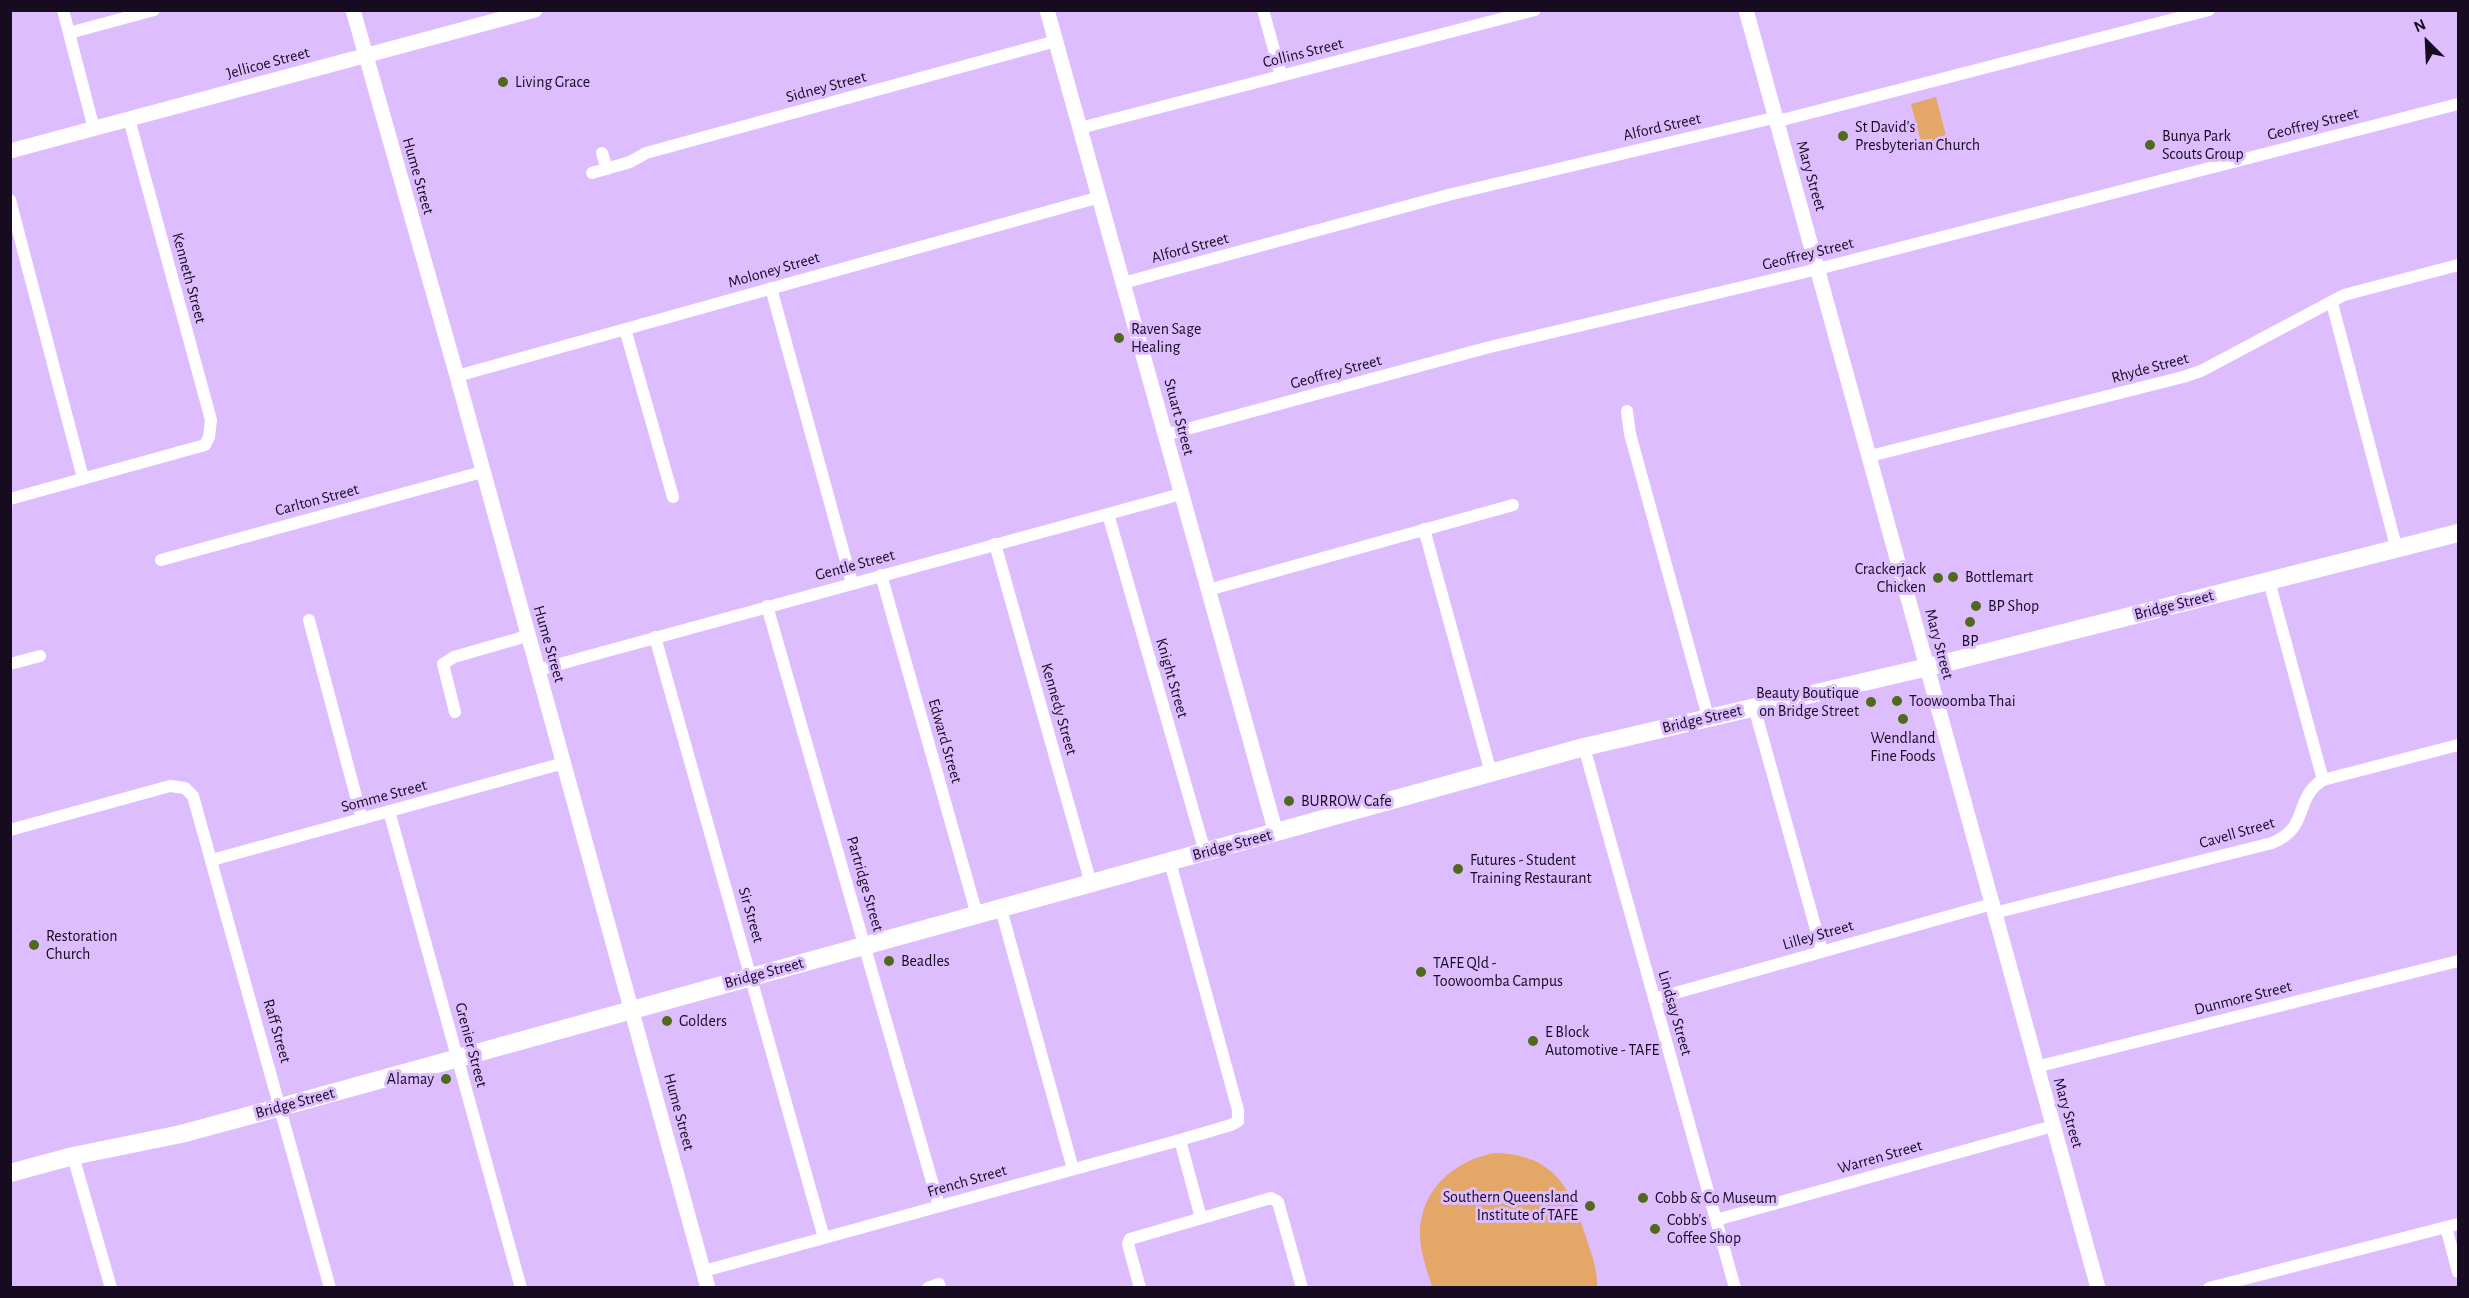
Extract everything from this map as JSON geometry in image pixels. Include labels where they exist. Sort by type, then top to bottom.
[{"type":"main road","name":"Bridge Street","points":[[10,1173],[73,1156],[173,1136],[281,1107],[1584,747],[1927,667],[2458,533]]},
{"type":"street","points":[[63,10],[94,129]]},
{"type":"street","points":[[69,33],[154,10]]},
{"type":"street","name":"Hume Street","points":[[353,10],[457,376],[708,1287]]},
{"type":"street","name":"Jellicoe Street","points":[[10,151],[535,10]]},
{"type":"street","name":"Stuart Street","points":[[1047,10],[1276,833]]},
{"type":"street","points":[[1263,10],[1281,75]]},
{"type":"street","name":"Collins Street","points":[[1080,128],[1515,13],[1535,10]]},
{"type":"street","name":"Mary Street","points":[[1746,10],[2098,1287]]},
{"type":"street","name":"Alford Street","points":[[1123,283],[1448,195],[1763,120],[1792,118],[2209,10]]},
{"type":"street","name":"Sidney Street","points":[[592,173],[630,162],[646,153],[1056,41]]},
{"type":"street","name":"Geoffrey Street","points":[[1165,435],[1486,348],[1818,269],[2458,104]]},
{"type":"street","name":"Kenneth Street","points":[[83,478],[205,446],[209,437],[210,420],[129,119]]},
{"type":"street","points":[[602,153],[607,169]]},
{"type":"street","name":"Moloney Street","points":[[457,376],[1100,197]]},
{"type":"street","points":[[10,200],[83,478],[10,499]]},
{"type":"street","name":"Rhyde Street","points":[[1870,456],[2183,377],[2354,292],[2458,265]]},
{"type":"street","points":[[771,288],[852,583]]},
{"type":"street","points":[[2332,303],[2397,550]]},
{"type":"street","points":[[625,329],[673,497]]},
{"type":"street","points":[[1627,411],[1630,434],[1708,717]]},
{"type":"street","name":"Carlton Street","points":[[161,560],[482,472]]},
{"type":"street","name":"Gentle Street","points":[[538,670],[1182,494]]},
{"type":"street","points":[[1209,590],[1513,505]]},
{"type":"street","name":"Knight Street","points":[[1108,514],[1205,852]]},
{"type":"street","points":[[1424,529],[1491,773]]},
{"type":"street","name":"Kennedy Street","points":[[995,544],[1091,884]]},
{"type":"street","name":"Edward Street","points":[[881,575],[977,915]]},
{"type":"street","points":[[2269,581],[2323,780],[2458,745]]},
{"type":"street","name":"Partridge Street","points":[[767,606],[939,1206]]},
{"type":"street","points":[[309,620],[362,819]]},
{"type":"street","points":[[455,712],[443,664],[454,657],[527,636]]},
{"type":"street","name":"Sir Street","points":[[655,637],[824,1238]]},
{"type":"street","points":[[10,664],[40,656]]},
{"type":"street","points":[[1754,707],[1822,951]]},
{"type":"street","name":"Lindsay Street","points":[[1584,747],[1735,1287]]},
{"type":"street","name":"Somme Street","points":[[212,860],[564,763]]},
{"type":"street","name":"Cavell Street","points":[[1993,908],[2283,838],[2297,824],[2308,793],[2314,785],[2323,780]]},
{"type":"street","name":"Raff Street","points":[[10,830],[170,786],[185,788],[195,800],[330,1287]]},
{"type":"street","name":"Grenier Street","points":[[389,811],[521,1287]]},
{"type":"street","name":"French Street","points":[[704,1271],[1180,1140],[1238,1121],[1238,1110],[1170,862]]},
{"type":"street","name":"Lilley Street","points":[[1654,999],[1822,951],[1993,908]]},
{"type":"street","points":[[1001,909],[1073,1169]]},
{"type":"street","name":"Dunmore Street","points":[[2036,1066],[2458,961]]},
{"type":"street","name":"Warren Street","points":[[1716,1220],[2053,1126]]},
{"type":"street","points":[[1180,1140],[1201,1218]]},
{"type":"street","points":[[73,1156],[111,1287]]},
{"type":"street","points":[[1140,1287],[1128,1244],[1130,1239],[1271,1198],[1275,1198],[1279,1204],[1302,1287]]},
{"type":"street","points":[[2208,1287],[2458,1224]]},
{"type":"street","points":[[2446,1227],[2458,1272]]},
{"type":"street","points":[[927,1287],[939,1284],[940,1287]]},
{"type":"shaded area","points":[[1936,97],[1949,147],[1924,153],[1911,104]]},
{"type":"shaded area","points":[[1495,1153],[1532,1160],[1546,1167],[1557,1177],[1566,1189],[1580,1219],[1592,1255],[1597,1287],[1432,1287],[1420,1238],[1425,1206],[1441,1181],[1452,1171],[1479,1157]]},
{"type":"place","name":"Living Grace","points":[[503,82]]},
{"type":"place","name":"St David's Presbyterian Church","points":[[1843,136]]},
{"type":"place","name":"Bunya Park Scouts Group","points":[[2150,145]]},
{"type":"place","name":"Raven Sage Healing","points":[[1119,338]]},
{"type":"place","name":"Bottlemart","points":[[1953,577]]},
{"type":"place","name":"Crackerjack Chicken","points":[[1938,578]]},
{"type":"place","name":"BP Shop","points":[[1976,606]]},
{"type":"place","name":"BP","points":[[1970,622]]},
{"type":"place","name":"Toowoomba Thai","points":[[1897,701]]},
{"type":"place","name":"Beauty Boutique on Bridge Street","points":[[1871,702]]},
{"type":"place","name":"Wendland Fine Foods","points":[[1903,719]]},
{"type":"place","name":"BURROW Cafe","points":[[1289,801]]},
{"type":"place","name":"Futures - Student Training Restaurant","points":[[1458,869]]},
{"type":"place","name":"Restoration Church","points":[[34,945]]},
{"type":"place","name":"Beadles","points":[[889,961]]},
{"type":"place","name":"TAFE Qld - Toowoomba Campus","points":[[1421,972]]},
{"type":"place","name":"Golders","points":[[667,1021]]},
{"type":"place","name":"E Block Automotive - TAFE","points":[[1533,1041]]},
{"type":"place","name":"Alamay","points":[[446,1079]]},
{"type":"place","name":"Cobb & Co Museum","points":[[1643,1198]]},
{"type":"place","name":"Southern Queensland Institute of TAFE","points":[[1590,1206]]},
{"type":"place","name":"Cobb's Coffee Shop","points":[[1655,1229]]}]
